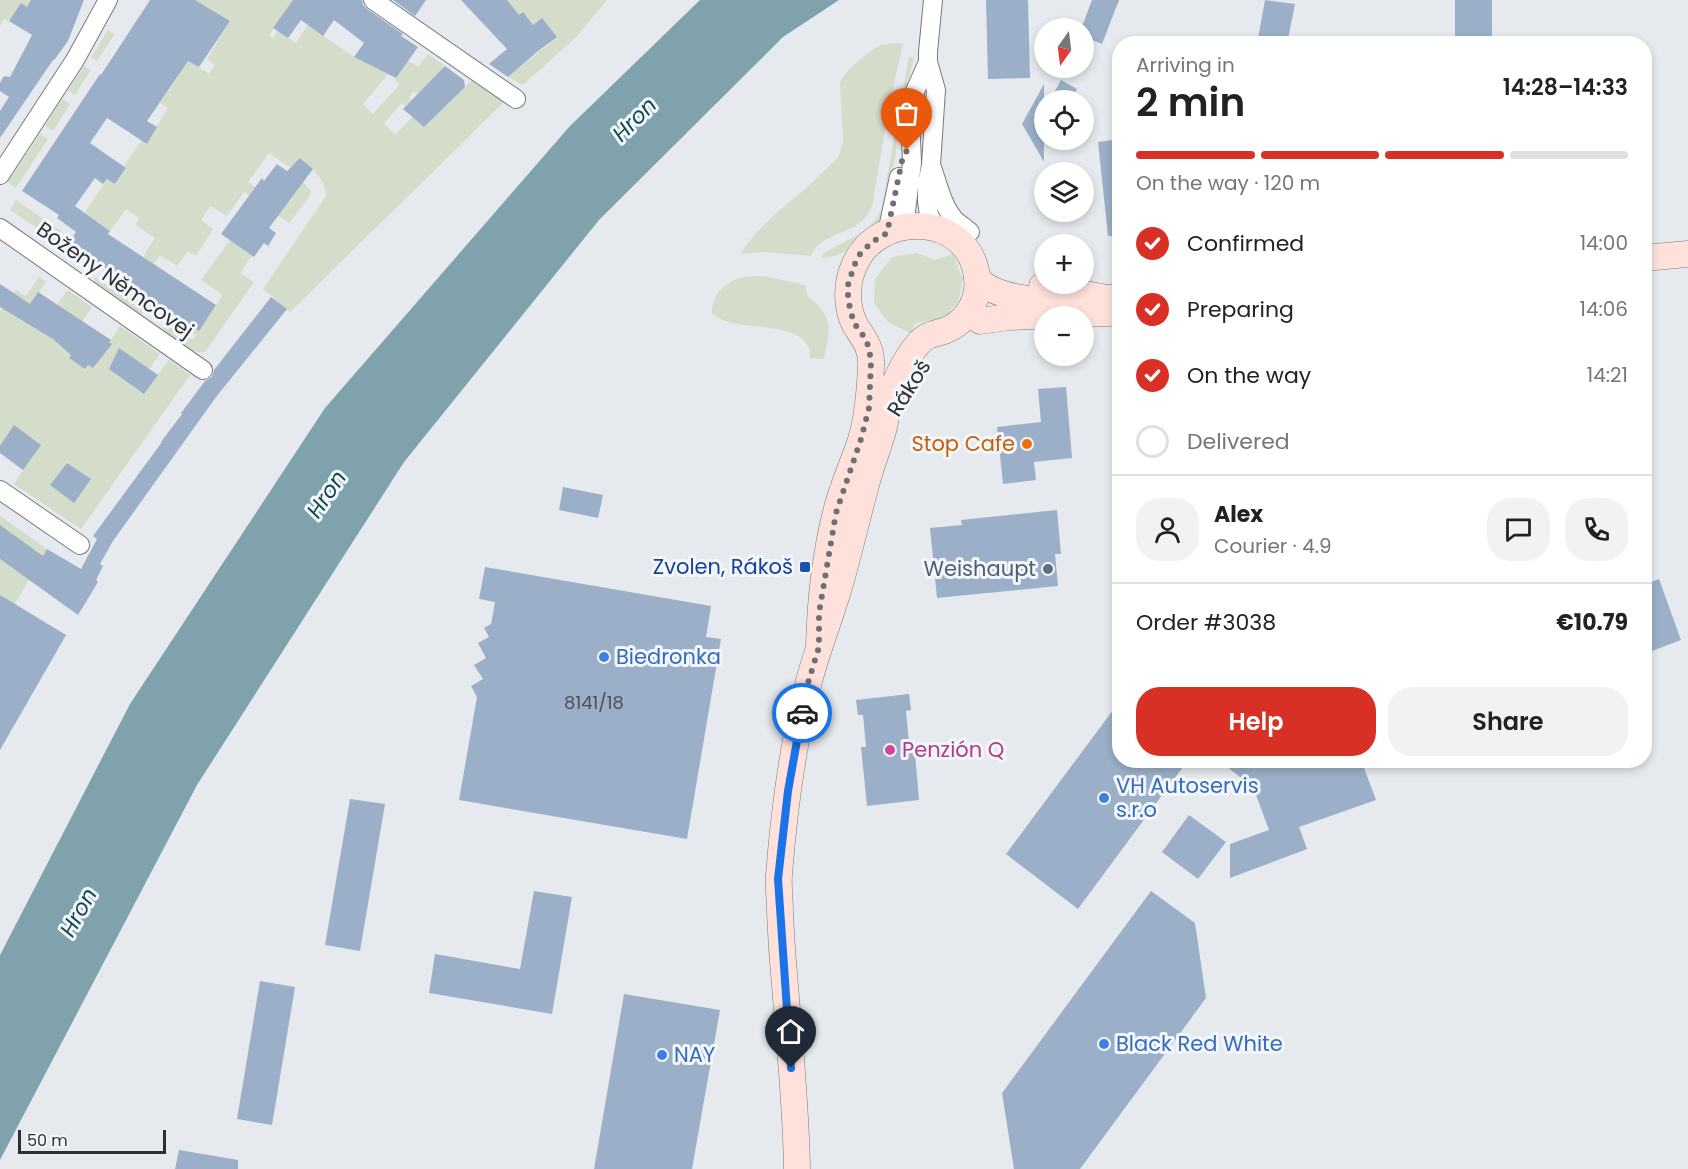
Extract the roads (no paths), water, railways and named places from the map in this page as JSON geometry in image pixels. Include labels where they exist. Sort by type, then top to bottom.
[{"type":"street","points":[[0,175],[75,60],[108,0]]},
{"type":"street","points":[[373,0],[516,99]]},
{"type":"street","points":[[933,0],[928,62],[936,90],[931,165],[927,184],[929,214],[955,233],[987,280],[1002,293],[1041,301],[1112,302]]},
{"type":"street","points":[[896,234],[912,163],[911,138],[915,91],[928,62]]},
{"type":"street","points":[[931,165],[944,202],[955,220],[955,233],[948,246],[938,247],[896,234],[872,242],[860,254],[850,276],[855,295],[864,305],[870,321],[889,340],[924,348],[957,342],[980,321],[990,301],[987,280]]},
{"type":"street","name":"Boženy Němcovej","points":[[0,228],[203,370]]},
{"type":"street","points":[[1652,257],[1688,254]]},
{"type":"street","points":[[924,348],[921,340],[948,330],[968,314],[977,291],[987,280]]},
{"type":"street","name":"Rákoš","points":[[855,295],[850,309],[854,323],[865,338],[870,355],[876,418]]},
{"type":"street","points":[[980,321],[1010,317],[1109,313],[1112,308]]},
{"type":"street","name":"Rákoš","points":[[797,1169],[797,1141],[778,879],[793,760],[808,683],[837,596],[866,483],[878,392],[885,365],[882,334]]},
{"type":"street","name":"Rákoš","points":[[876,418],[888,402],[902,370],[924,348]]},
{"type":"street","points":[[0,490],[80,545]]},
{"type":"water","name":"Hron","points":[[700,0],[839,0],[783,37],[599,220],[404,462],[197,785],[0,1160],[0,955],[130,704],[325,408],[570,126]]},
{"type":"place","name":"Stop Cafe","points":[[1027,444]]},
{"type":"place","name":"Zvolen, Rákoš","points":[[805,567]]},
{"type":"place","name":"Weishaupt","points":[[1048,569]]},
{"type":"place","name":"Biedronka","points":[[604,657]]},
{"type":"place","name":"Penzión Q","points":[[890,750]]},
{"type":"place","name":"VH Autoservis s.r.o","points":[[1104,798]]},
{"type":"place","name":"Black Red White","points":[[1104,1044]]},
{"type":"place","name":"NAY","points":[[662,1055]]}]
